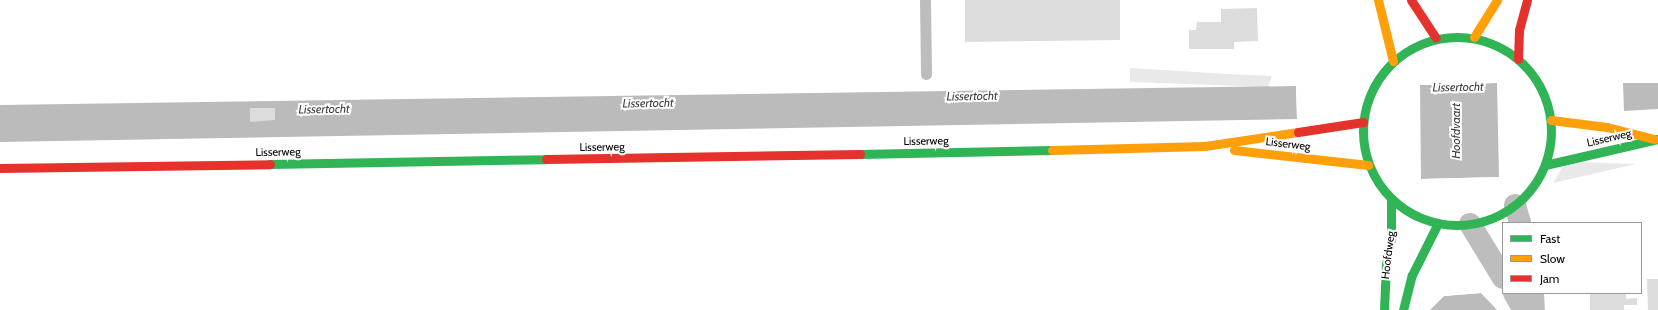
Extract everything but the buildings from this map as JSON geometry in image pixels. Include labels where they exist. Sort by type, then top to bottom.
[{"type":"main road","points":[[1378,0],[1394,61]]},
{"type":"main road","points":[[1411,0],[1436,38]]},
{"type":"main road","points":[[1474,37],[1497,0]]},
{"type":"main road","points":[[1518,59],[1519,30],[1527,0]]},
{"type":"main road","points":[[1474,37],[1492,43],[1518,59],[1534,76],[1542,90],[1551,120],[1551,142],[1545,165],[1528,193],[1518,214],[1499,216],[1470,224],[1438,223],[1418,217],[1391,199],[1374,178],[1368,165],[1362,137],[1363,122],[1371,90],[1394,61],[1413,47],[1436,38],[1474,37]]},
{"type":"main road","name":"Lisserweg","points":[[1551,120],[1607,127],[1657,139]]},
{"type":"main road","name":"Lisserweg","points":[[0,168],[944,153],[1205,146],[1363,122]]},
{"type":"main road","name":"Lisserweg","points":[[1545,165],[1657,139]]},
{"type":"main road","name":"Lisserweg","points":[[1205,146],[1368,165]]},
{"type":"main road","name":"Hoofdweg","points":[[1384,310],[1386,264],[1391,238],[1391,199]]},
{"type":"main road","points":[[1403,310],[1412,276],[1438,223]]},
{"type":"street","points":[[1470,224],[1502,276]]},
{"type":"street","points":[[1515,294],[1524,310]]},
{"type":"street","points":[[1534,294],[1534,310]]},
{"type":"lane","points":[[925,0],[926,74]]},
{"type":"shaded area","points":[[1130,68],[1272,76],[1268,87],[1130,82]]},
{"type":"shaded area","points":[[1576,162],[1636,164],[1553,183],[1562,168]]},
{"type":"water","points":[[1497,83],[1499,177],[1421,179],[1420,85]]},
{"type":"water","points":[[1623,83],[1658,83],[1658,109],[1624,111]]},
{"type":"water","name":"Lissertocht","points":[[1296,86],[1297,119],[0,142],[0,105]]},
{"type":"water","points":[[1481,293],[1497,310],[1430,310],[1444,296]]},
{"type":"pier","points":[[1497,81],[1500,115],[1497,83],[1420,85],[1418,114],[1420,83]]},
{"type":"pier","points":[[1296,86],[1298,86],[1299,119],[1297,119]]},
{"type":"pier","points":[[1499,177],[1499,179],[1421,181],[1421,179]]},
{"type":"pier","points":[[1481,291],[1499,310],[1481,293],[1444,296],[1428,310],[1444,294]]},
{"type":"traffic: fast","points":[[1466,37],[1475,38],[1493,44],[1517,58],[1524,64],[1530,71],[1544,95],[1550,113],[1551,131],[1550,149],[1544,167],[1530,191],[1524,198],[1517,204],[1493,218],[1475,224],[1448,225],[1439,224],[1413,214],[1397,204],[1384,191],[1370,167],[1364,149],[1363,122],[1364,113],[1374,87],[1384,71],[1397,58],[1421,44],[1439,38],[1466,37]]},
{"type":"traffic: fast","points":[[1545,165],[1658,139]]},
{"type":"traffic: fast","points":[[860,154],[1052,150]]},
{"type":"traffic: fast","points":[[270,164],[546,159]]},
{"type":"traffic: fast","points":[[1384,310],[1386,264],[1391,238],[1391,199]]},
{"type":"traffic: fast","points":[[1403,310],[1412,275],[1438,223]]},
{"type":"traffic: slow","points":[[1378,0],[1393,61]]},
{"type":"traffic: slow","points":[[1474,37],[1497,0]]},
{"type":"traffic: slow","points":[[1551,120],[1607,127],[1654,139]]},
{"type":"traffic: slow","points":[[1052,150],[1205,146],[1298,132]]},
{"type":"traffic: slow","points":[[1234,150],[1368,165]]},
{"type":"traffic: jam","points":[[1411,0],[1436,38]]},
{"type":"traffic: jam","points":[[1518,59],[1519,30],[1527,0]]},
{"type":"traffic: jam","points":[[1298,132],[1363,122]]},
{"type":"traffic: jam","points":[[546,159],[860,154]]},
{"type":"traffic: jam","points":[[0,168],[270,164]]},
{"type":"water label","name":"Hoofdvaart","points":[[1456,131]]}]
